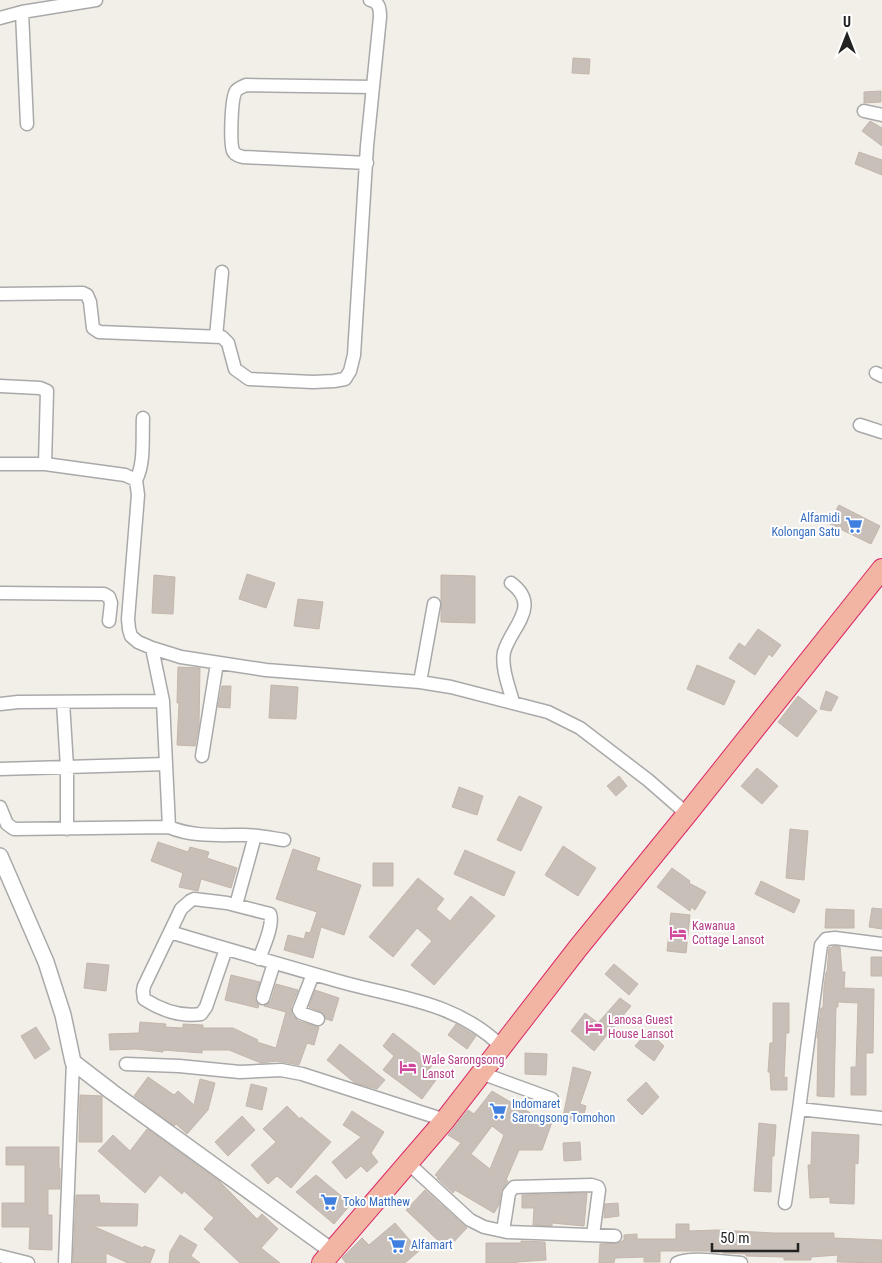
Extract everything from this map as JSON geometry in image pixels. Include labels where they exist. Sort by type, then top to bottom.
[{"type":"highway","points":[[327,1257],[445,1120],[578,948],[882,569]]},
{"type":"street","points":[[0,18],[22,12],[96,0]]},
{"type":"street","points":[[0,294],[83,293],[87,295],[90,302],[93,328],[98,332],[222,338],[228,343],[235,369],[249,379],[327,382],[345,379],[348,376],[354,355],[366,163],[380,4],[370,0]]},
{"type":"street","points":[[22,12],[27,124]]},
{"type":"street","points":[[366,163],[243,157],[236,155],[233,151],[232,142],[233,97],[240,87],[246,85],[373,87]]},
{"type":"street","points":[[864,111],[882,114]]},
{"type":"street","points":[[216,337],[222,272]]},
{"type":"street","points":[[0,386],[40,388],[47,391],[45,464]]},
{"type":"street","points":[[143,418],[140,474],[136,480],[138,495],[128,629],[131,636],[138,642],[181,657],[217,663],[266,670],[420,682],[451,687],[548,712],[580,728],[648,780],[687,814]]},
{"type":"street","points":[[860,425],[882,432]]},
{"type":"street","points":[[0,464],[45,464],[125,475],[136,480]]},
{"type":"street","points":[[511,583],[520,590],[524,606],[523,616],[504,652],[504,663],[513,702]]},
{"type":"street","points":[[0,593],[104,594],[109,597],[111,603],[109,622]]},
{"type":"street","points":[[420,682],[434,604]]},
{"type":"street","points":[[152,648],[163,701],[169,828]]},
{"type":"street","points":[[202,756],[217,663]]},
{"type":"street","points":[[0,704],[18,702],[163,701]]},
{"type":"street","points":[[63,702],[67,767],[67,829]]},
{"type":"street","points":[[0,769],[166,764]]},
{"type":"street","points":[[0,807],[8,824],[14,829],[169,828],[193,834],[255,836],[284,840]]},
{"type":"street","points":[[236,905],[255,836]]},
{"type":"street","points":[[0,856],[46,962],[63,1015],[74,1062],[65,1263]]},
{"type":"street","points":[[226,949],[204,1011],[201,1014],[193,1015],[167,1011],[144,998],[142,991],[144,986],[181,909],[194,899],[236,905],[268,913],[272,917],[259,959]]},
{"type":"street","points":[[170,932],[313,974],[428,1003],[471,1021],[501,1046]]},
{"type":"street","points":[[785,1203],[800,1109],[821,945],[826,939],[835,938],[882,944]]},
{"type":"street","points":[[263,998],[274,963]]},
{"type":"street","points":[[313,974],[299,1010],[300,1013],[318,1019]]},
{"type":"street","points":[[74,1062],[327,1257]]},
{"type":"street","points":[[126,1064],[179,1066],[240,1072],[281,1070],[302,1074],[445,1120]]},
{"type":"street","points":[[481,1073],[552,1099]]},
{"type":"street","points":[[800,1109],[882,1118]]},
{"type":"street","points":[[408,1163],[470,1220],[484,1227],[503,1231],[615,1236]]},
{"type":"street","points":[[503,1231],[509,1193],[514,1186],[592,1185],[598,1186],[599,1190],[593,1235]]},
{"type":"street","points":[[0,1256],[28,1263]]},
{"type":"street","points":[[677,1263],[683,1260],[741,1263]]},
{"type":"building","points":[[573,58],[590,59],[589,74],[572,73]]},
{"type":"building","points":[[881,91],[881,102],[864,103],[864,92]]},
{"type":"building","points":[[870,121],[882,128],[882,146],[862,131]]},
{"type":"building","points":[[859,152],[882,160],[882,175],[855,164]]},
{"type":"building","name":"Alfamidi Kolongan Satu","points":[[839,505],[880,526],[871,544],[828,523]]},
{"type":"building","points":[[247,574],[275,583],[266,608],[239,599]]},
{"type":"building","points":[[154,575],[175,577],[173,614],[152,613]]},
{"type":"building","points":[[441,575],[475,576],[475,623],[441,622]]},
{"type":"building","points":[[298,599],[323,602],[319,629],[294,626]]},
{"type":"building","points":[[758,629],[781,645],[772,657],[769,654],[755,675],[729,658],[739,643],[745,647]]},
{"type":"building","points":[[697,665],[735,681],[724,705],[687,689]]},
{"type":"building","points":[[178,667],[200,668],[199,724],[195,746],[177,745]]},
{"type":"building","points":[[271,685],[298,687],[296,719],[269,718]]},
{"type":"building","points":[[222,686],[231,686],[230,708],[218,707]]},
{"type":"building","points":[[826,691],[838,697],[831,711],[820,709]]},
{"type":"building","points":[[798,696],[817,711],[797,737],[778,722]]},
{"type":"building","points":[[757,768],[778,786],[762,804],[741,786]]},
{"type":"building","points":[[619,776],[627,786],[616,796],[607,786]]},
{"type":"building","points":[[459,787],[483,796],[477,815],[452,807]]},
{"type":"building","points":[[519,796],[542,807],[521,851],[497,840]]},
{"type":"building","points":[[790,829],[808,831],[804,880],[786,878]]},
{"type":"building","points":[[158,842],[188,852],[190,847],[209,852],[207,858],[237,868],[231,888],[201,879],[198,891],[179,887],[183,873],[151,861]]},
{"type":"building","points":[[563,846],[596,868],[578,896],[545,875]]},
{"type":"building","points":[[293,849],[320,858],[316,870],[361,885],[344,935],[321,927],[313,958],[284,950],[288,935],[304,939],[306,932],[310,933],[317,912],[276,899]]},
{"type":"building","points":[[465,850],[515,872],[504,896],[454,874]]},
{"type":"building","points":[[373,863],[393,863],[393,886],[373,886]]},
{"type":"building","points":[[672,868],[690,881],[689,883],[706,892],[695,910],[691,907],[690,911],[657,887]]},
{"type":"building","points":[[418,878],[444,899],[436,909],[450,921],[471,896],[495,916],[434,985],[411,965],[432,941],[417,928],[393,957],[369,937]]},
{"type":"building","points":[[761,881],[800,900],[794,913],[755,894]]},
{"type":"building","points":[[872,908],[882,909],[882,929],[869,927]]},
{"type":"building","points":[[826,909],[854,910],[854,928],[825,928]]},
{"type":"building","name":"Kawanua Cottage Lansot","points":[[671,913],[690,915],[686,953],[667,951]]},
{"type":"building","points":[[840,947],[842,972],[845,972],[844,988],[874,989],[873,1053],[866,1053],[866,1095],[851,1095],[851,1067],[856,1067],[858,1003],[838,1002],[838,1007],[836,1007],[834,1097],[817,1096],[817,1038],[821,1008],[823,1008],[829,948]]},
{"type":"building","points":[[871,957],[882,957],[882,976],[871,976]]},
{"type":"building","points":[[87,963],[109,965],[106,991],[84,988]]},
{"type":"building","points":[[614,964],[638,984],[629,995],[605,974]]},
{"type":"building","points":[[231,975],[260,982],[255,996],[255,1000],[259,1005],[258,1008],[225,1000]]},
{"type":"building","points":[[276,984],[298,990],[291,1007],[292,1015],[298,1021],[319,1027],[314,1045],[307,1043],[299,1065],[277,1061],[261,1063],[229,1050],[202,1050],[202,1053],[136,1049],[110,1050],[109,1034],[139,1033],[140,1022],[166,1024],[165,1027],[183,1028],[183,1024],[203,1025],[203,1028],[233,1028],[258,1040],[257,1042],[276,1048],[286,1012],[264,1006],[271,1001]]},
{"type":"building","points":[[315,990],[339,998],[332,1021],[326,1019],[321,1012],[309,1007]]},
{"type":"building","name":"Lanosa Guest House Lansot","points":[[620,998],[631,1006],[594,1051],[571,1031],[585,1013],[598,1023]]},
{"type":"building","points":[[773,1003],[789,1003],[789,1033],[786,1033],[784,1078],[787,1077],[787,1090],[771,1090],[770,1072],[768,1072],[770,1043],[773,1043]]},
{"type":"building","points":[[456,1024],[476,1036],[467,1049],[448,1035]]},
{"type":"building","points":[[36,1027],[50,1049],[35,1059],[21,1036]]},
{"type":"building","points":[[648,1031],[664,1046],[654,1061],[635,1046]]},
{"type":"building","name":"Wale Sarongsong Lansot","points":[[393,1033],[433,1064],[426,1073],[436,1080],[422,1099],[383,1070],[394,1056],[383,1046]]},
{"type":"building","points":[[340,1044],[385,1080],[377,1089],[355,1083],[327,1060]]},
{"type":"building","points":[[525,1053],[547,1054],[546,1075],[525,1074]]},
{"type":"building","points":[[573,1067],[591,1072],[580,1104],[586,1106],[582,1122],[563,1117]]},
{"type":"building","points":[[148,1077],[174,1095],[178,1091],[194,1105],[200,1079],[215,1083],[208,1110],[187,1134],[176,1124],[174,1126],[134,1096]]},
{"type":"building","points":[[646,1082],[659,1097],[642,1115],[627,1100]]},
{"type":"building","points":[[251,1084],[267,1088],[262,1110],[246,1106]]},
{"type":"building","points":[[492,1091],[541,1120],[552,1122],[542,1150],[519,1150],[506,1180],[508,1181],[501,1191],[499,1205],[494,1213],[455,1190],[453,1193],[435,1175],[461,1143],[448,1135],[468,1110],[474,1114]],"holes":[[[492,1126],[504,1135],[490,1169],[471,1154]]]},
{"type":"building","points":[[80,1095],[102,1096],[102,1142],[79,1142]]},
{"type":"building","points":[[287,1106],[300,1119],[301,1117],[331,1142],[291,1188],[277,1176],[268,1184],[251,1165],[276,1142],[263,1129]]},
{"type":"building","points":[[352,1111],[384,1132],[371,1153],[378,1162],[367,1172],[361,1166],[346,1179],[332,1162],[361,1137],[343,1125]]},
{"type":"building","points":[[242,1116],[255,1130],[228,1156],[215,1142]]},
{"type":"building","points":[[759,1123],[776,1125],[774,1156],[772,1156],[771,1192],[754,1191]]},
{"type":"building","points":[[147,1129],[219,1181],[257,1219],[262,1214],[278,1229],[261,1248],[280,1263],[240,1263],[204,1229],[214,1218],[184,1191],[182,1194],[160,1175],[145,1193],[98,1151],[113,1135],[130,1151]]},
{"type":"building","points":[[812,1132],[859,1135],[858,1164],[855,1163],[854,1204],[830,1203],[830,1197],[810,1198],[808,1165],[811,1165]]},
{"type":"building","points":[[580,1142],[581,1160],[564,1161],[563,1143]]},
{"type":"building","points":[[6,1147],[59,1147],[60,1189],[48,1189],[48,1215],[52,1215],[52,1250],[29,1249],[30,1227],[2,1227],[2,1203],[25,1203],[25,1165],[6,1165]]},
{"type":"building","name":"Toko Matthew","points":[[316,1175],[351,1204],[334,1224],[296,1192]]},
{"type":"building","points":[[425,1190],[467,1228],[447,1249],[406,1210]]},
{"type":"building","points":[[587,1193],[584,1226],[552,1223],[552,1226],[533,1225],[534,1208],[522,1208],[522,1195]]},
{"type":"building","points":[[76,1195],[99,1195],[100,1203],[138,1204],[137,1226],[93,1226],[143,1248],[144,1246],[155,1250],[150,1263],[128,1263],[106,1253],[106,1263],[73,1263]]},
{"type":"building","points":[[618,1203],[619,1216],[604,1218],[605,1204]]},
{"type":"building","points":[[395,1223],[419,1251],[405,1263],[346,1263],[342,1258],[362,1238],[369,1245]]},
{"type":"building","points":[[676,1224],[689,1224],[689,1231],[834,1233],[834,1238],[882,1240],[882,1263],[837,1262],[838,1255],[811,1257],[811,1260],[784,1260],[784,1257],[746,1256],[746,1254],[723,1253],[723,1251],[660,1251],[660,1262],[644,1262],[644,1257],[615,1258],[614,1263],[599,1263],[600,1244],[618,1243],[624,1240],[624,1235],[637,1234],[637,1239],[676,1239]]},
{"type":"building","points":[[180,1235],[197,1245],[191,1256],[200,1263],[169,1263],[170,1252]]},
{"type":"building","points":[[521,1241],[545,1242],[546,1260],[517,1263],[486,1263],[486,1243],[521,1243]]},
{"type":"place","name":"Alfamidi Kolongan Satu","points":[[854,525]]},
{"type":"place","name":"Kawanua Cottage Lansot","points":[[678,933]]},
{"type":"place","name":"Lanosa Guest House Lansot","points":[[594,1027]]},
{"type":"place","name":"Wale Sarongsong Lansot","points":[[408,1067]]},
{"type":"place","name":"Indomaret Sarongsong Tomohon","points":[[498,1111]]},
{"type":"place","name":"Toko Matthew","points":[[329,1202]]},
{"type":"place","name":"Alfamart","points":[[397,1245]]}]
